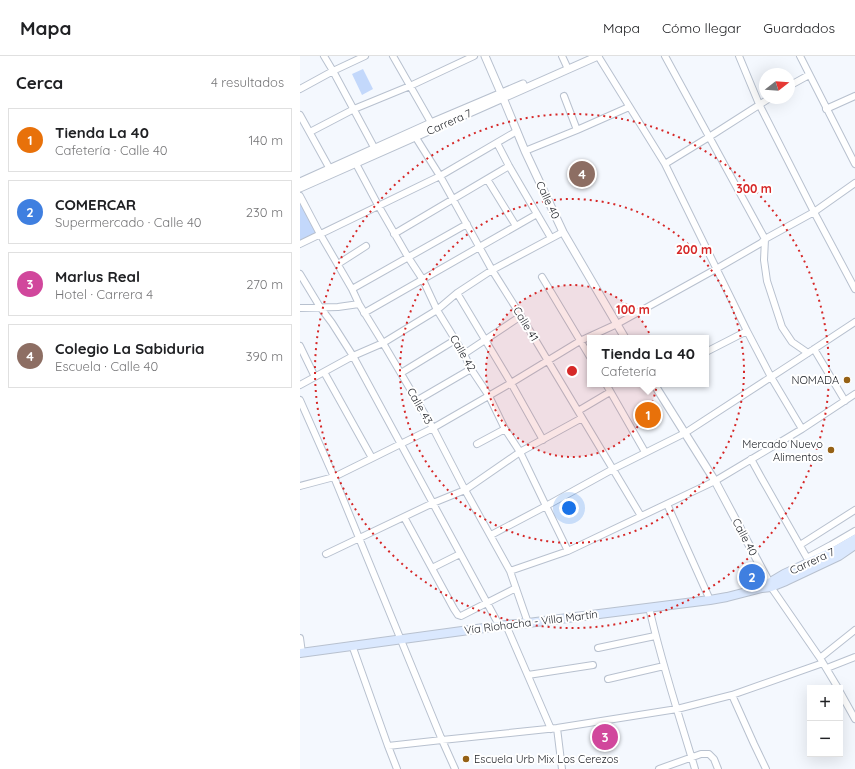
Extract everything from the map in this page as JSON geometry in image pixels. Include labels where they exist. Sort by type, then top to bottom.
[{"type":"main road","name":"Carrera 7","points":[[770,584],[855,539]]},
{"type":"main road","name":"Carrera 7","points":[[810,563],[839,556],[855,546]]},
{"type":"main road","name":"Vía Riohacha - Villa Martín","points":[[301,653],[502,625],[710,600],[762,588],[770,584]]},
{"type":"street","points":[[324,56],[376,151]]},
{"type":"street","points":[[300,89],[365,56]]},
{"type":"street","points":[[393,56],[433,125]]},
{"type":"street","points":[[310,132],[354,109],[410,86],[474,56]]},
{"type":"street","name":"Calle 40","points":[[485,56],[524,151],[563,232],[623,335]]},
{"type":"street","points":[[562,56],[567,67]]},
{"type":"street","name":"Carrera 7","points":[[567,67],[587,56]]},
{"type":"street","points":[[598,56],[665,164],[747,331],[771,377],[802,429]]},
{"type":"street","name":"Carrera 7","points":[[300,182],[355,161],[502,95],[567,67],[598,56]]},
{"type":"street","points":[[665,56],[765,239],[764,260],[767,281],[782,328],[792,342],[808,354]]},
{"type":"street","points":[[739,56],[759,104],[855,289]]},
{"type":"street","points":[[800,56],[855,163]]},
{"type":"street","points":[[795,83],[809,75]]},
{"type":"street","points":[[564,96],[577,130]]},
{"type":"street","points":[[826,109],[855,96]]},
{"type":"street","points":[[665,164],[759,104]]},
{"type":"street","points":[[524,151],[629,107]]},
{"type":"street","points":[[300,115],[331,171]]},
{"type":"street","points":[[300,244],[440,176],[516,131]]},
{"type":"street","name":"Calle 41","points":[[414,134],[440,176],[492,270],[641,516]]},
{"type":"street","points":[[497,143],[551,238]]},
{"type":"street","name":"Calle 42","points":[[355,161],[378,206],[423,280],[437,310],[464,354],[471,369],[489,396],[520,452],[568,551]]},
{"type":"street","points":[[394,234],[509,166]]},
{"type":"street","name":"Carrera 7","points":[[300,188],[331,171]]},
{"type":"street","points":[[487,179],[516,226]]},
{"type":"street","points":[[593,335],[617,324],[716,269],[765,239],[814,212],[855,183]]},
{"type":"street","name":"Calle 43","points":[[300,196],[359,304],[432,428],[491,535],[510,571],[528,623]]},
{"type":"street","points":[[364,312],[423,280],[537,214]]},
{"type":"street","points":[[352,289],[467,224]]},
{"type":"street","points":[[300,385],[353,356],[383,343],[437,310],[457,293],[492,270],[563,232]]},
{"type":"street","points":[[338,264],[366,246]]},
{"type":"street","points":[[300,274],[353,356],[487,603],[502,625],[554,728],[562,769]]},
{"type":"street","points":[[542,277],[587,352]]},
{"type":"street","points":[[457,293],[511,383],[542,440]]},
{"type":"street","points":[[300,308],[338,307],[359,304]]},
{"type":"street","points":[[464,354],[486,341],[521,316]]},
{"type":"street","points":[[491,535],[613,468],[685,433],[855,322]]},
{"type":"street","points":[[709,350],[747,331]]},
{"type":"street","points":[[300,486],[334,477],[400,445],[489,396],[587,338]]},
{"type":"street","points":[[400,373],[455,340]]},
{"type":"street","points":[[300,346],[315,377]]},
{"type":"street","points":[[814,349],[845,400]]},
{"type":"street","points":[[416,401],[471,369]]},
{"type":"street","points":[[324,372],[372,458]]},
{"type":"street","points":[[608,387],[645,452]]},
{"type":"street","name":"Calle 40","points":[[656,387],[715,480],[770,584],[824,663],[836,685]]},
{"type":"street","points":[[578,411],[610,392]]},
{"type":"street","points":[[510,571],[568,551],[715,480],[802,429],[855,394]]},
{"type":"street","points":[[300,400],[334,477],[455,769]]},
{"type":"street","points":[[326,554],[465,490],[520,452],[582,418]]},
{"type":"street","points":[[477,444],[506,429]]},
{"type":"street","points":[[751,459],[810,563],[831,545],[855,531]]},
{"type":"street","points":[[667,504],[710,600]]},
{"type":"street","points":[[800,546],[855,510]]},
{"type":"street","points":[[404,517],[456,614],[461,616],[516,588]]},
{"type":"street","points":[[432,568],[460,554]]},
{"type":"street","points":[[649,607],[655,636],[695,769]]},
{"type":"street","points":[[824,663],[855,630]]},
{"type":"street","points":[[598,648],[655,636]]},
{"type":"street","points":[[300,638],[301,653]]},
{"type":"street","points":[[352,645],[397,769]]},
{"type":"street","points":[[388,746],[554,728],[677,709],[732,695],[824,663],[855,657]]},
{"type":"street","points":[[528,675],[593,665]]},
{"type":"street","points":[[608,679],[664,666]]},
{"type":"street","points":[[732,695],[766,769]]},
{"type":"street","points":[[843,695],[852,705],[855,719]]},
{"type":"street","points":[[659,769],[701,754],[709,754],[714,759],[718,769]]},
{"type":"shaded area","points":[[363,69],[373,89],[362,95],[352,74]]},
{"type":"shaded area","points":[[300,203],[318,232],[300,241]]},
{"type":"place","name":"Colegio La Sabiduria","points":[[582,174]]},
{"type":"place","name":"NOMADA","points":[[847,380]]},
{"type":"place","name":"Tienda La 40","points":[[648,415]]},
{"type":"place","name":"Mercado Nuevo Alimentos","points":[[831,450]]},
{"type":"place","name":"COMERCAR","points":[[752,577]]},
{"type":"place","name":"Marlus Real","points":[[605,737]]},
{"type":"place","name":"Escuela Urb Mix Los Cerezos","points":[[466,759]]}]
